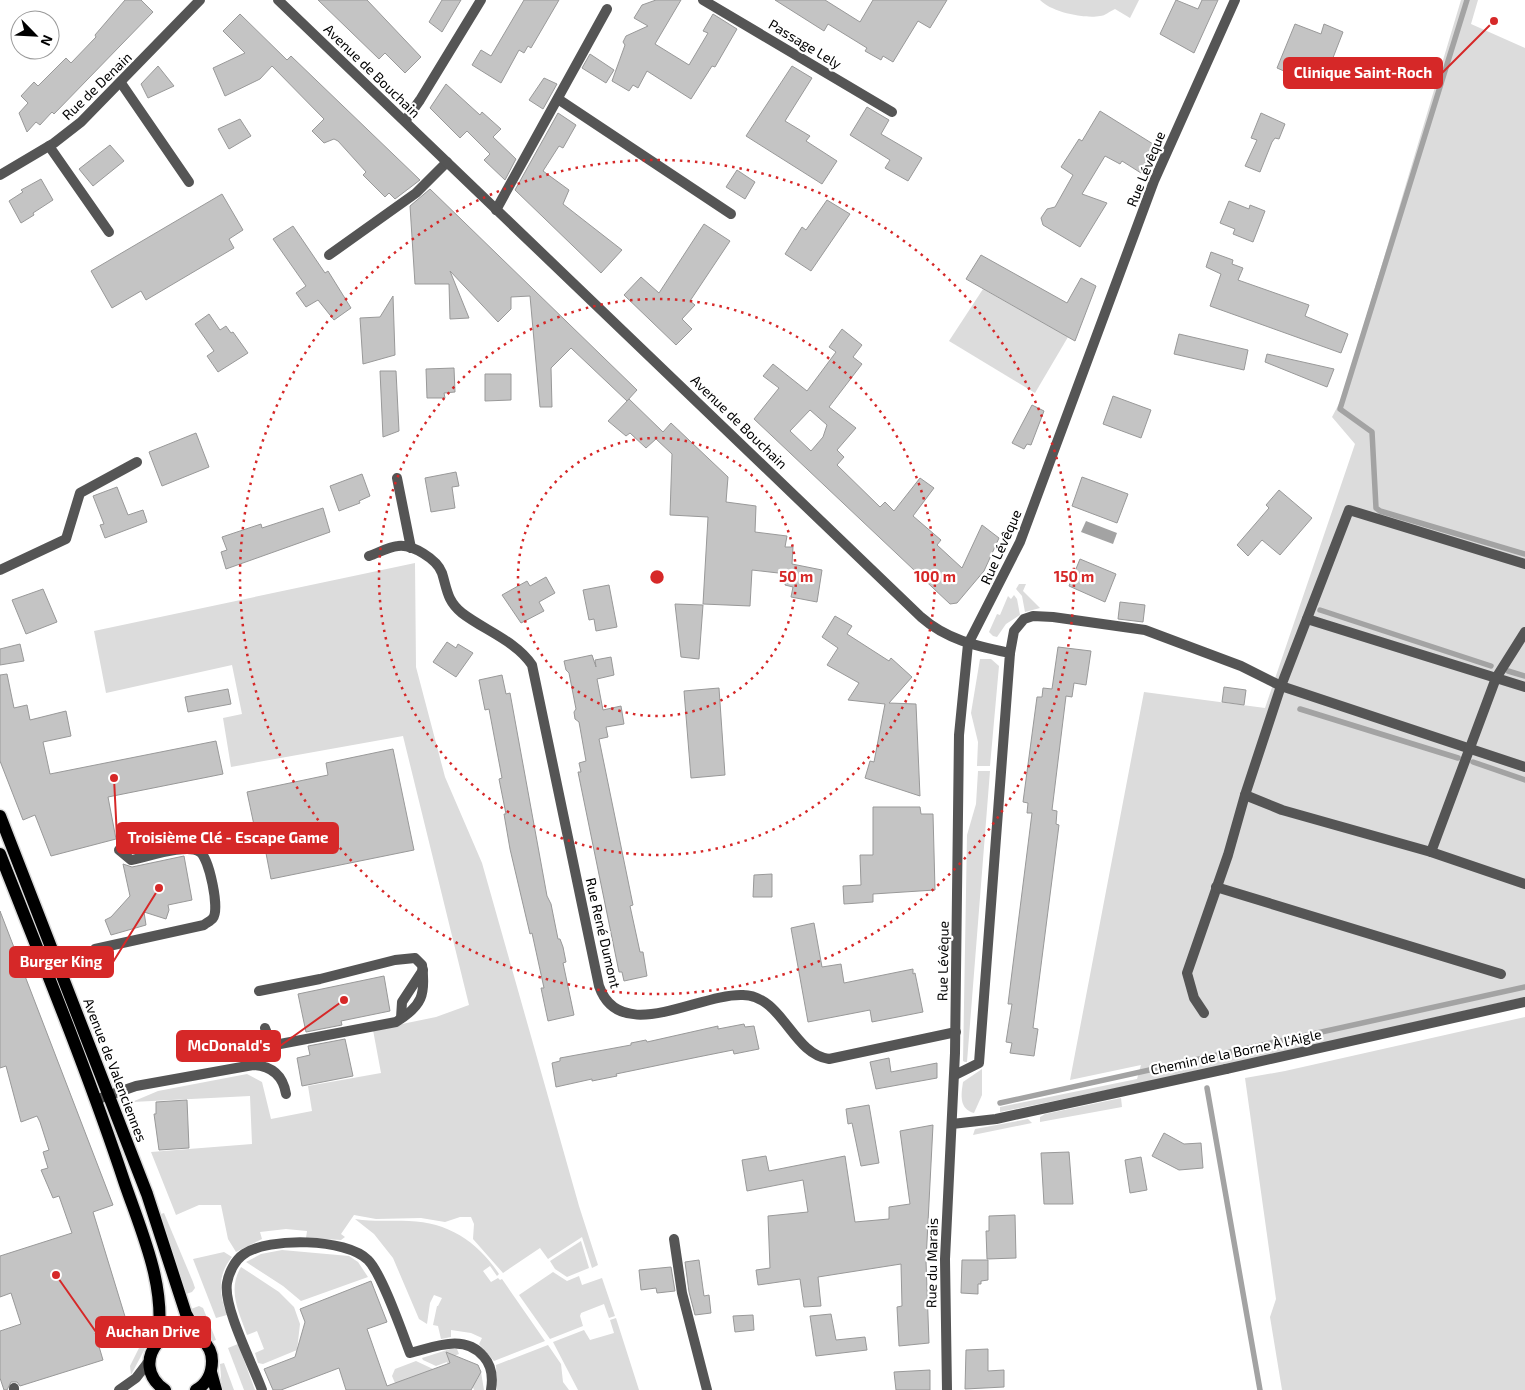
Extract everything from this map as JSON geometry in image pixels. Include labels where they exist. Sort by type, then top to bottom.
[{"type":"main road","name":"Avenue de Valenciennes","points":[[0,816],[158,1223],[186,1314],[198,1337],[210,1353],[211,1372],[216,1390]]},
{"type":"main road","name":"Avenue de Valenciennes","points":[[0,854],[96,1101],[160,1294],[161,1315],[158,1342],[153,1349],[149,1361]]},
{"type":"main road","points":[[158,1342],[166,1335],[180,1331],[198,1337]]},
{"type":"main road","points":[[149,1361],[154,1380],[165,1390]]},
{"type":"main road","points":[[196,1390],[204,1384],[211,1372]]},
{"type":"street","name":"Rue de Denain","points":[[0,175],[49,146],[81,122],[200,0]]},
{"type":"street","name":"Avenue de Bouchain","points":[[278,0],[496,210],[696,398],[921,617],[946,634],[968,644],[1010,653]]},
{"type":"street","points":[[405,122],[481,0]]},
{"type":"street","name":"Passage Lely","points":[[703,0],[892,112]]},
{"type":"street","name":"Rue Lévêque","points":[[952,1136],[956,1032],[959,735],[968,644],[1024,534],[1154,181],[1235,0]]},
{"type":"street","points":[[496,210],[607,9]]},
{"type":"street","points":[[121,83],[189,182]]},
{"type":"street","points":[[558,98],[731,214]]},
{"type":"street","points":[[49,146],[109,232]]},
{"type":"street","points":[[329,255],[416,193],[447,162]]},
{"type":"street","points":[[0,570],[66,539],[80,493],[137,462]]},
{"type":"street","points":[[369,556],[398,546],[412,548],[397,478]]},
{"type":"street","points":[[1204,1013],[1194,998],[1187,973],[1228,855],[1245,795],[1282,686],[1349,510],[1525,564]]},
{"type":"street","name":"Rue René Dumont","points":[[412,548],[439,567],[447,593],[455,607],[522,654],[532,665],[599,986],[606,1002],[611,1007],[618,1012],[635,1016],[733,996],[750,996],[767,1004],[808,1049],[822,1058],[830,1059],[956,1032]]},
{"type":"street","points":[[955,1075],[979,1063],[1010,653],[1014,631],[1024,618],[1033,616],[1053,617],[1146,630],[1241,666],[1282,686],[1525,767]]},
{"type":"street","points":[[1307,619],[1525,688]]},
{"type":"street","points":[[1431,852],[1496,678],[1525,632]]},
{"type":"street","points":[[1245,795],[1282,810],[1431,852],[1525,884]]},
{"type":"street","points":[[95,949],[204,925],[213,918],[216,907],[207,861],[199,852],[187,848],[132,860],[119,850]]},
{"type":"street","points":[[1216,886],[1501,974]]},
{"type":"street","points":[[259,991],[320,979],[395,960],[415,958],[422,965],[423,970],[425,986],[418,1005],[396,1022],[280,1044],[270,1041],[265,1028]]},
{"type":"street","points":[[401,1018],[402,1002],[423,970]]},
{"type":"street","name":"Chemin de la Borne À l'Aigle","points":[[952,1124],[996,1119],[1525,1002]]},
{"type":"street","points":[[96,1101],[136,1086],[253,1065],[275,1072],[284,1084],[286,1094]]},
{"type":"street","name":"Rue du Marais","points":[[947,1390],[945,1269],[952,1136]]},
{"type":"street","points":[[674,1239],[682,1293],[707,1390]]},
{"type":"street","points":[[262,1390],[228,1301],[228,1278],[235,1263],[247,1252],[270,1245],[296,1243],[345,1248],[362,1255],[375,1270],[410,1353],[444,1344],[465,1344],[481,1354],[487,1361],[492,1380],[491,1390]]},
{"type":"street","points":[[119,1390],[136,1378],[149,1361]]},
{"type":"shaded area","points":[[1040,0],[1139,0],[1130,18],[1115,9],[1102,16],[1077,15],[1052,8]]},
{"type":"shaded area","points":[[1461,0],[1478,0],[1471,24],[1525,48],[1525,997],[1200,1071],[1000,1112],[1000,1107],[1137,1079],[1141,1065],[1070,1080],[1144,692],[1265,708],[1355,444],[1332,417],[1342,398]]},
{"type":"shaded area","points":[[983,289],[1068,337],[1035,393],[949,341]]},
{"type":"shaded area","points":[[1086,521],[1117,533],[1113,544],[1081,532]]},
{"type":"shaded area","points":[[415,563],[416,667],[445,777],[482,863],[579,1206],[598,1265],[592,1268],[582,1237],[548,1259],[540,1248],[503,1273],[473,1239],[474,1224],[471,1217],[460,1217],[445,1222],[421,1218],[376,1219],[354,1215],[341,1234],[345,1237],[341,1240],[306,1238],[307,1231],[286,1229],[260,1232],[262,1239],[236,1252],[228,1239],[221,1205],[199,1205],[176,1215],[151,1152],[252,1144],[250,1096],[132,1102],[158,1091],[247,1074],[262,1082],[271,1119],[312,1111],[308,1086],[381,1073],[373,1030],[436,1017],[469,1005],[403,736],[231,767],[223,718],[242,714],[232,665],[106,693],[94,631]]},
{"type":"shaded area","points":[[1019,584],[1026,584],[1023,591],[1040,608],[1025,612],[1022,596],[1016,589]]},
{"type":"shaded area","points":[[1014,595],[1017,599],[1020,615],[1006,624],[997,637],[993,636],[989,632],[997,614],[1000,615],[1008,596],[1011,599]]},
{"type":"shaded area","points":[[980,659],[991,659],[999,666],[990,766],[977,766],[978,742],[971,713]]},
{"type":"shaded area","points":[[978,771],[990,771],[967,1062],[965,1062],[963,1061],[967,835],[976,804]]},
{"type":"shaded area","points":[[1525,1017],[1525,1390],[1282,1390],[1270,1317],[1276,1299],[1245,1078],[1285,1071]]},
{"type":"shaded area","points":[[982,1069],[982,1095],[974,1113],[963,1105],[963,1082]]},
{"type":"shaded area","points":[[1121,1098],[1122,1107],[1040,1122],[1040,1117],[1045,1114]]},
{"type":"shaded area","points":[[1028,1119],[1032,1123],[973,1135],[975,1129]]},
{"type":"shaded area","points":[[164,1213],[195,1288],[192,1292],[186,1294],[161,1214]]},
{"type":"shaded area","points":[[355,1219],[423,1222],[449,1230],[472,1243],[482,1252],[499,1274],[497,1276],[490,1266],[483,1271],[491,1282],[498,1278],[502,1279],[545,1341],[494,1361],[479,1344],[482,1338],[471,1333],[451,1330],[451,1337],[441,1339],[438,1326],[433,1325],[437,1306],[442,1298],[434,1295],[430,1303],[427,1324],[419,1319],[393,1258],[374,1234]]},
{"type":"shaded area","points":[[581,1241],[589,1268],[567,1277],[555,1269],[550,1261]]},
{"type":"shaded area","points":[[282,1250],[349,1256],[358,1262],[368,1277],[301,1301],[283,1286],[246,1262],[261,1254]]},
{"type":"shaded area","points":[[224,1252],[232,1257],[224,1271],[221,1285],[222,1300],[227,1315],[216,1318],[193,1259]]},
{"type":"shaded area","points":[[241,1267],[279,1292],[294,1307],[300,1324],[297,1350],[263,1364],[258,1363],[255,1353],[264,1349],[257,1331],[247,1335],[236,1301],[235,1284]]},
{"type":"shaded area","points":[[553,1272],[567,1281],[579,1276],[582,1285],[602,1278],[615,1316],[609,1318],[604,1304],[581,1313],[583,1326],[550,1339],[519,1295]]},
{"type":"shaded area","points":[[199,1306],[203,1308],[216,1340],[213,1341],[192,1313],[191,1309]]},
{"type":"shaded area","points":[[154,1318],[150,1339],[131,1375],[130,1366]]},
{"type":"shaded area","points":[[616,1318],[639,1390],[578,1390],[553,1342],[584,1330],[590,1340],[614,1333],[610,1320]]},
{"type":"shaded area","points":[[238,1344],[255,1390],[244,1390],[228,1348]]},
{"type":"shaded area","points":[[548,1345],[561,1364],[563,1382],[569,1390],[497,1390],[496,1365]]},
{"type":"shaded area","points":[[450,1349],[457,1349],[459,1354],[449,1358],[450,1364],[448,1365],[447,1362],[436,1366],[422,1358]]},
{"type":"shaded area","points":[[416,1361],[433,1369],[432,1371],[395,1383],[392,1376],[395,1369]]},
{"type":"shaded area","points":[[224,1363],[234,1390],[222,1390],[220,1364]]},
{"type":"shaded area","points":[[481,1372],[484,1390],[474,1390],[471,1382],[477,1380]]},
{"type":"building","points":[[125,0],[141,0],[153,12],[54,114],[52,112],[40,125],[36,122],[27,132],[19,113],[28,103],[21,96],[34,82],[38,86],[66,58],[71,63],[96,37],[95,35]]},
{"type":"building","points":[[318,0],[367,0],[421,57],[405,73],[385,53],[379,59]]},
{"type":"building","points":[[442,0],[461,0],[442,32],[429,22]]},
{"type":"building","points":[[524,0],[559,0],[531,48],[528,46],[524,53],[519,50],[501,83],[472,65],[481,50],[491,56]]},
{"type":"building","points":[[656,0],[681,0],[655,44],[689,65],[708,33],[703,31],[713,14],[737,29],[715,67],[712,66],[691,99],[647,71],[638,88],[633,85],[629,91],[612,81],[625,45],[623,42],[626,36],[648,26],[634,18],[642,5]]},
{"type":"building","points":[[775,0],[825,0],[860,22],[873,0],[947,0],[930,28],[918,21],[893,62],[883,56],[881,60],[865,51],[867,48],[828,24],[824,31]]},
{"type":"building","points":[[1176,0],[1198,9],[1202,0],[1218,0],[1194,53],[1160,34]]},
{"type":"building","points":[[240,14],[287,60],[291,56],[420,180],[395,199],[389,193],[385,197],[363,175],[366,172],[338,141],[334,139],[324,143],[312,131],[324,119],[272,66],[260,79],[225,96],[213,68],[245,53],[223,31]]},
{"type":"building","points":[[1295,24],[1321,34],[1324,24],[1343,32],[1329,68],[1313,63],[1307,81],[1277,68]]},
{"type":"building","points":[[590,54],[614,70],[606,83],[582,68]]},
{"type":"building","points":[[158,66],[174,86],[148,98],[141,84]]},
{"type":"building","points":[[792,66],[812,78],[785,121],[810,136],[806,141],[837,161],[822,184],[746,136]]},
{"type":"building","points":[[544,78],[557,84],[543,109],[529,100]]},
{"type":"building","points":[[446,84],[480,115],[482,112],[501,129],[493,137],[516,159],[505,180],[484,160],[490,154],[467,131],[460,138],[430,108]]},
{"type":"building","points":[[867,107],[889,120],[881,134],[922,158],[908,181],[885,168],[890,160],[850,135]]},
{"type":"building","points":[[1100,111],[1153,144],[1141,173],[1122,161],[1120,164],[1105,156],[1082,194],[1107,203],[1080,247],[1043,225],[1041,218],[1047,209],[1055,207],[1073,175],[1061,167],[1079,139],[1082,141]]},
{"type":"building","points":[[558,113],[576,125],[563,148],[559,146],[543,171],[569,190],[563,204],[622,250],[601,273],[515,190]]},
{"type":"building","points":[[1261,113],[1285,124],[1279,139],[1275,138],[1272,142],[1260,172],[1245,166],[1257,140],[1251,138]]},
{"type":"building","points":[[240,119],[251,136],[229,149],[218,129]]},
{"type":"building","points":[[110,145],[124,161],[93,186],[79,169]]},
{"type":"building","points":[[737,170],[755,182],[745,199],[726,187]]},
{"type":"building","points":[[41,179],[53,200],[21,223],[9,201],[23,192],[21,190]]},
{"type":"building","points":[[430,189],[637,390],[627,401],[571,348],[551,368],[552,407],[540,407],[530,296],[511,297],[511,309],[498,322],[450,271],[469,318],[450,319],[449,284],[415,284],[410,206]]},
{"type":"building","points":[[222,194],[243,230],[229,239],[234,248],[146,300],[141,291],[112,308],[91,271]]},
{"type":"building","points":[[827,200],[850,214],[811,271],[785,254],[802,227],[806,230]]},
{"type":"building","points":[[1229,201],[1249,209],[1250,205],[1265,211],[1253,242],[1233,234],[1235,229],[1220,223]]},
{"type":"building","points":[[704,224],[730,241],[690,301],[695,305],[682,319],[692,329],[676,345],[624,295],[641,277],[659,293]]},
{"type":"building","points":[[293,226],[325,273],[328,271],[351,308],[334,320],[318,300],[306,307],[296,293],[306,286],[273,239]]},
{"type":"building","points":[[1211,252],[1233,260],[1232,264],[1243,268],[1238,280],[1309,305],[1305,316],[1348,334],[1341,353],[1210,306],[1221,274],[1206,267]]},
{"type":"building","points":[[981,255],[1067,303],[1081,278],[1096,286],[1075,341],[966,279]]},
{"type":"building","points":[[393,296],[395,355],[363,364],[360,318],[380,317]]},
{"type":"building","points":[[209,314],[220,330],[226,326],[231,333],[233,332],[248,353],[218,372],[207,356],[214,351],[195,324]]},
{"type":"building","points":[[842,329],[862,345],[853,357],[862,364],[829,407],[856,428],[837,450],[844,457],[837,465],[880,507],[885,502],[894,511],[920,478],[934,488],[913,516],[941,540],[937,545],[962,568],[982,525],[999,538],[984,571],[957,603],[950,604],[754,419],[779,388],[763,376],[773,364],[807,391],[836,352],[829,347]],"holes":[[[810,410],[827,425],[823,437],[811,451],[790,431]]]},
{"type":"building","points":[[1179,334],[1248,350],[1244,370],[1174,354]]},
{"type":"building","points":[[1267,354],[1334,369],[1327,387],[1265,362]]},
{"type":"building","points":[[454,368],[455,392],[444,393],[445,398],[427,398],[426,369]]},
{"type":"building","points":[[380,371],[396,371],[399,431],[383,437]]},
{"type":"building","points":[[485,374],[511,374],[511,400],[485,401]]},
{"type":"building","points":[[1113,396],[1151,410],[1141,438],[1103,424]]},
{"type":"building","points":[[629,399],[663,432],[671,423],[728,477],[726,502],[756,506],[755,532],[787,536],[785,547],[793,547],[792,564],[822,570],[817,602],[791,597],[793,587],[785,585],[787,574],[752,570],[750,606],[703,604],[708,517],[670,515],[672,454],[656,439],[646,448],[630,433],[626,436],[608,421]]},
{"type":"building","points":[[1032,405],[1044,411],[1031,445],[1027,444],[1024,449],[1012,443]]},
{"type":"building","points":[[196,433],[209,467],[162,486],[149,452]]},
{"type":"building","points":[[456,472],[459,486],[452,487],[455,508],[431,512],[425,478]]},
{"type":"building","points":[[362,474],[370,496],[359,501],[360,503],[339,511],[330,486]]},
{"type":"building","points":[[1082,477],[1128,494],[1117,523],[1072,506]]},
{"type":"building","points":[[117,487],[128,515],[143,510],[147,522],[105,538],[100,525],[104,524],[93,496]]},
{"type":"building","points":[[1279,490],[1312,518],[1280,555],[1262,540],[1248,556],[1237,545],[1269,508],[1266,505]]},
{"type":"building","points":[[323,508],[330,532],[226,569],[221,552],[227,550],[222,537],[261,524],[262,528]]},
{"type":"building","points":[[1080,559],[1116,574],[1105,602],[1069,586]]},
{"type":"building","points":[[546,577],[555,593],[539,602],[544,611],[521,623],[502,595],[527,581],[530,586]]},
{"type":"building","points":[[609,585],[617,627],[596,631],[594,619],[589,620],[583,590]]},
{"type":"building","points":[[43,589],[57,622],[26,634],[12,600]]},
{"type":"building","points":[[1120,602],[1145,605],[1143,622],[1118,619]]},
{"type":"building","points":[[675,604],[703,605],[699,659],[681,657]]},
{"type":"building","points":[[835,616],[852,626],[847,634],[889,661],[891,658],[912,677],[889,703],[916,704],[920,796],[865,778],[870,761],[874,762],[885,704],[848,700],[859,683],[827,665],[838,648],[822,637]]},
{"type":"building","points":[[447,642],[456,648],[458,644],[473,653],[456,677],[433,662]]},
{"type":"building","points":[[20,644],[24,661],[0,665],[0,649]]},
{"type":"building","points":[[1058,647],[1091,651],[1086,685],[1074,683],[1072,697],[1066,696],[1052,810],[1057,811],[1056,824],[1059,825],[1033,1028],[1038,1029],[1034,1056],[1010,1053],[1012,1043],[1006,1042],[1012,1004],[1008,1004],[1032,813],[1027,813],[1028,803],[1023,802],[1037,697],[1042,697],[1043,688],[1052,689]]},
{"type":"building","points":[[592,655],[596,667],[595,660],[611,657],[614,675],[597,679],[603,710],[621,706],[624,724],[606,727],[608,737],[599,739],[633,905],[630,906],[640,952],[643,952],[647,976],[624,981],[622,972],[619,972],[578,772],[581,772],[579,763],[586,761],[579,722],[575,719],[574,712],[576,709],[569,673],[566,670],[564,661]]},
{"type":"building","points":[[7,674],[14,708],[27,705],[30,720],[66,711],[71,736],[43,742],[50,774],[216,741],[223,774],[108,797],[116,839],[51,856],[35,815],[23,820],[0,761],[0,675]]},
{"type":"building","points":[[502,675],[506,694],[510,693],[547,896],[551,904],[558,939],[560,939],[563,947],[566,962],[563,963],[574,1015],[548,1021],[541,988],[544,988],[532,933],[530,934],[510,849],[499,779],[502,778],[489,709],[485,710],[479,680]]},
{"type":"building","points":[[1224,687],[1246,690],[1244,705],[1222,702]]},
{"type":"building","points":[[719,688],[725,775],[691,778],[684,691]]},
{"type":"building","points":[[228,689],[231,704],[188,712],[185,697]]},
{"type":"building","points":[[393,749],[414,850],[271,879],[264,843],[258,844],[247,792],[328,775],[326,763]]},
{"type":"building","points":[[873,807],[920,807],[921,814],[933,814],[935,890],[873,894],[873,902],[844,904],[843,886],[861,885],[860,855],[873,855]]},
{"type":"building","points":[[184,856],[192,900],[168,905],[169,910],[166,919],[144,912],[146,925],[111,935],[105,920],[111,917],[130,896],[123,864],[132,867]]},
{"type":"building","points":[[772,874],[772,897],[753,897],[754,875]]},
{"type":"building","points":[[0,911],[113,1205],[93,1212],[127,1323],[95,1333],[103,1360],[20,1386],[17,1382],[11,1382],[7,1390],[4,1390],[0,1378],[0,1331],[21,1324],[11,1293],[0,1297],[0,1256],[72,1233],[59,1196],[53,1198],[41,1170],[48,1168],[43,1152],[49,1150],[40,1122],[37,1116],[21,1122],[6,1066],[0,1068]]},
{"type":"building","points":[[814,923],[822,967],[841,964],[844,983],[913,969],[923,1012],[872,1022],[870,1010],[808,1022],[791,928]]},
{"type":"building","points":[[384,976],[390,1011],[341,1021],[342,1025],[306,1032],[298,994]]},
{"type":"building","points":[[744,1024],[745,1027],[754,1026],[759,1049],[734,1054],[733,1050],[616,1074],[617,1076],[556,1087],[552,1063],[560,1061],[560,1058],[631,1045],[631,1043],[646,1040],[647,1042],[718,1026],[718,1029]]},
{"type":"building","points":[[345,1039],[353,1076],[302,1086],[297,1058],[310,1055],[308,1046]]},
{"type":"building","points":[[889,1058],[891,1072],[937,1063],[937,1078],[876,1089],[870,1062]]},
{"type":"building","points":[[187,1100],[189,1148],[159,1150],[154,1114],[156,1114],[156,1102]]},
{"type":"building","points":[[869,1105],[879,1163],[861,1166],[852,1123],[848,1124],[846,1109]]},
{"type":"building","points":[[933,1125],[926,1261],[929,1343],[899,1346],[897,1307],[902,1306],[901,1264],[818,1277],[821,1306],[804,1307],[800,1279],[758,1285],[756,1270],[770,1268],[768,1216],[808,1212],[803,1180],[747,1191],[742,1160],[766,1156],[769,1171],[845,1156],[855,1222],[889,1219],[889,1207],[910,1204],[900,1131]]},
{"type":"building","points":[[1164,1133],[1184,1144],[1201,1143],[1203,1168],[1179,1170],[1152,1156]]},
{"type":"building","points":[[1069,1152],[1073,1204],[1044,1204],[1041,1153]]},
{"type":"building","points":[[1141,1157],[1147,1190],[1130,1193],[1125,1160]]},
{"type":"building","points":[[1015,1215],[1016,1258],[987,1259],[986,1231],[989,1231],[989,1216]]},
{"type":"building","points":[[699,1260],[704,1296],[709,1295],[711,1313],[695,1315],[689,1292],[685,1262]]},
{"type":"building","points":[[962,1260],[988,1260],[988,1280],[981,1281],[981,1284],[978,1284],[978,1294],[961,1293]]},
{"type":"building","points":[[671,1267],[675,1291],[657,1293],[656,1288],[641,1290],[639,1270]]},
{"type":"building","points":[[371,1281],[387,1322],[367,1329],[387,1386],[450,1363],[446,1352],[478,1365],[481,1372],[471,1390],[346,1390],[339,1368],[281,1390],[273,1390],[264,1369],[295,1357],[305,1322],[300,1309]]},
{"type":"building","points":[[831,1314],[836,1340],[865,1337],[867,1350],[816,1356],[810,1316]]},
{"type":"building","points":[[753,1315],[754,1330],[735,1332],[733,1316]]},
{"type":"building","points":[[988,1349],[988,1371],[1004,1370],[1004,1387],[965,1389],[966,1350]]},
{"type":"building","points":[[930,1370],[930,1390],[896,1390],[894,1372]]},
{"type":"waterway","points":[[1467,0],[1340,409],[1372,432],[1376,508],[1380,511],[1525,554]]},
{"type":"waterway","points":[[1320,610],[1491,666]]},
{"type":"waterway","points":[[1508,671],[1525,676]]},
{"type":"waterway","points":[[1300,709],[1458,758]]},
{"type":"waterway","points":[[1473,762],[1525,780]]},
{"type":"waterway","points":[[1000,1103],[1525,987]]},
{"type":"waterway","points":[[1207,1088],[1260,1390]]},
{"type":"place","name":"Clinique Saint-Roch","points":[[1494,21]]},
{"type":"place","name":"Troisième Clé - Escape Game","points":[[114,778]]},
{"type":"place","name":"Burger King","points":[[159,888]]},
{"type":"place","name":"McDonald's","points":[[344,1000]]},
{"type":"place","name":"Auchan Drive","points":[[56,1275]]}]
